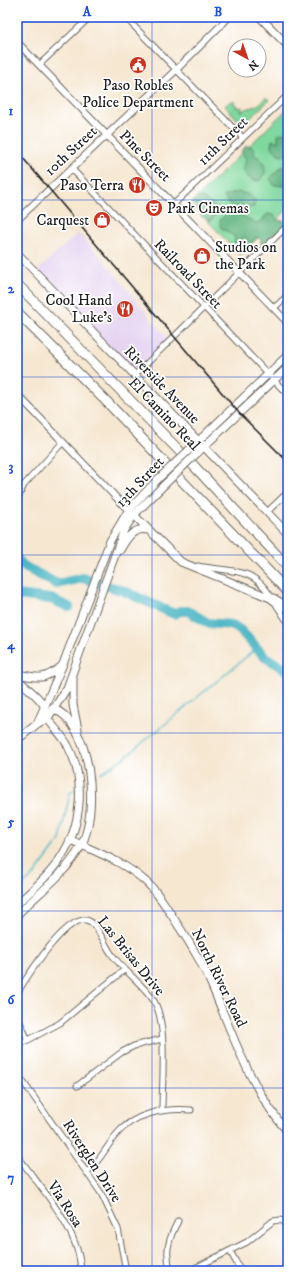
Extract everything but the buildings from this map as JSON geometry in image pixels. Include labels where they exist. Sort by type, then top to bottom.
[{"type":"highway","name":"El Camino Real","points":[[17,284],[195,467],[288,567]]},
{"type":"highway","points":[[17,312],[108,403],[288,592]]},
{"type":"highway","points":[[273,599],[284,610]]},
{"type":"main road","points":[[260,17],[288,46]]},
{"type":"main road","name":"Riverside Avenue","points":[[17,253],[288,534]]},
{"type":"main road","name":"13th Street","points":[[37,724],[44,705],[63,665],[110,541],[158,479],[288,355]]},
{"type":"main road","points":[[17,740],[37,724],[48,718],[74,672],[109,570],[131,513],[163,486],[288,367]]},
{"type":"main road","points":[[131,513],[181,562],[273,599]]},
{"type":"main road","points":[[119,547],[131,533],[141,529],[148,530]]},
{"type":"main road","points":[[17,674],[40,678],[48,677],[63,665]]},
{"type":"main road","points":[[17,915],[65,869],[82,845],[88,823],[90,786],[82,741],[72,705],[74,672]]},
{"type":"main road","points":[[17,679],[44,705],[54,709],[71,724],[82,741]]},
{"type":"main road","points":[[17,904],[61,858],[71,840],[79,804],[78,774],[68,746],[48,718],[44,705]]},
{"type":"main road","name":"North River Road","points":[[71,840],[104,854],[137,874],[145,881],[166,906],[199,960],[262,1098],[288,1132]]},
{"type":"street","points":[[40,66],[90,17]]},
{"type":"street","points":[[125,17],[243,138]]},
{"type":"street","name":"10th Street","points":[[17,220],[177,69],[229,17]]},
{"type":"street","name":"Pine Street","points":[[17,42],[288,323]]},
{"type":"street","name":"11th Street","points":[[174,204],[288,95]]},
{"type":"street","name":"Railroad Street","points":[[71,168],[288,395]]},
{"type":"street","points":[[135,375],[288,225]]},
{"type":"street","points":[[274,308],[288,295]]},
{"type":"street","points":[[17,394],[131,513]]},
{"type":"street","points":[[17,500],[24,485],[63,442]]},
{"type":"street","points":[[17,488],[24,485]]},
{"type":"street","points":[[267,512],[288,492]]},
{"type":"street","points":[[181,562],[212,569],[241,572],[251,576],[260,582],[273,599]]},
{"type":"street","points":[[252,591],[284,610],[288,622]]},
{"type":"street","name":"Las Brisas Drive","points":[[17,993],[31,969],[45,951],[71,925],[78,921],[88,920],[93,924],[106,948],[124,970],[154,1001],[159,1014],[162,1039],[162,1109]]},
{"type":"street","points":[[17,1046],[60,1023],[124,970]]},
{"type":"street","points":[[17,1016],[28,1040]]},
{"type":"street","points":[[77,1086],[122,1052],[162,1039]]},
{"type":"street","name":"Riverglen Drive","points":[[17,1073],[101,1193],[113,1218],[121,1242],[126,1271]]},
{"type":"street","points":[[87,1172],[96,1165],[117,1134],[126,1125],[162,1109],[191,1110]]},
{"type":"street","name":"Via Rosa","points":[[17,1155],[72,1234],[78,1250],[81,1271]]},
{"type":"street","points":[[189,1271],[230,1251],[255,1236],[273,1221],[280,1220],[288,1225]]},
{"type":"street","points":[[172,1271],[167,1250],[170,1237],[178,1221]]},
{"type":"street","points":[[230,1251],[241,1271]]},
{"type":"shaded area","points":[[78,233],[104,261],[168,339],[132,373],[36,272]]},
{"type":"green space","points":[[266,97],[269,100],[245,123],[241,123],[225,106],[230,101],[235,102],[233,104],[237,105],[236,108],[242,107],[241,111],[258,105]]},
{"type":"green space","points":[[288,108],[288,209],[240,255],[191,203]]},
{"type":"green space","points":[[282,133],[288,135],[288,156],[278,154],[271,146],[272,140],[278,142],[278,135]]},
{"type":"green space","points":[[246,146],[252,147],[255,150],[254,155],[260,158],[264,164],[265,173],[260,180],[254,181],[248,177],[243,169],[246,159],[241,151]]},
{"type":"green space","points":[[288,164],[288,186],[274,185],[270,179],[280,168]]},
{"type":"green space","points":[[238,192],[247,194],[255,200],[254,207],[240,209],[226,201],[224,196]]},
{"type":"green space","points":[[201,197],[220,210],[211,221],[202,217],[194,202],[195,198]]},
{"type":"green space","points":[[231,210],[256,223],[262,221],[267,214],[274,215],[277,220],[284,221],[285,226],[273,235],[270,244],[261,244],[261,239],[256,237],[249,243],[245,236],[243,237],[242,245],[239,246],[234,243],[235,237],[220,227],[220,220]]},
{"type":"waterway","points":[[17,559],[23,566],[57,584],[83,578],[124,591],[174,614],[180,611],[188,611],[208,623],[232,625],[240,630],[265,657],[288,671]]},
{"type":"waterway","points":[[17,595],[51,599],[69,607]]},
{"type":"waterway","points":[[101,773],[124,758],[257,648]]},
{"type":"waterway","points":[[17,890],[34,875],[60,840],[70,793],[76,789]]},
{"type":"railway","points":[[17,151],[239,413],[288,462]]},
{"type":"place","name":"Paso Robles Police Department","points":[[138,65]]},
{"type":"place","name":"Paso Terra","points":[[137,185]]},
{"type":"place","name":"Park Cinemas","points":[[154,208]]},
{"type":"place","name":"Carquest","points":[[102,220]]},
{"type":"place","name":"Studios on the Park","points":[[202,256]]},
{"type":"place","name":"Cool Hand Luke's","points":[[125,309]]}]
